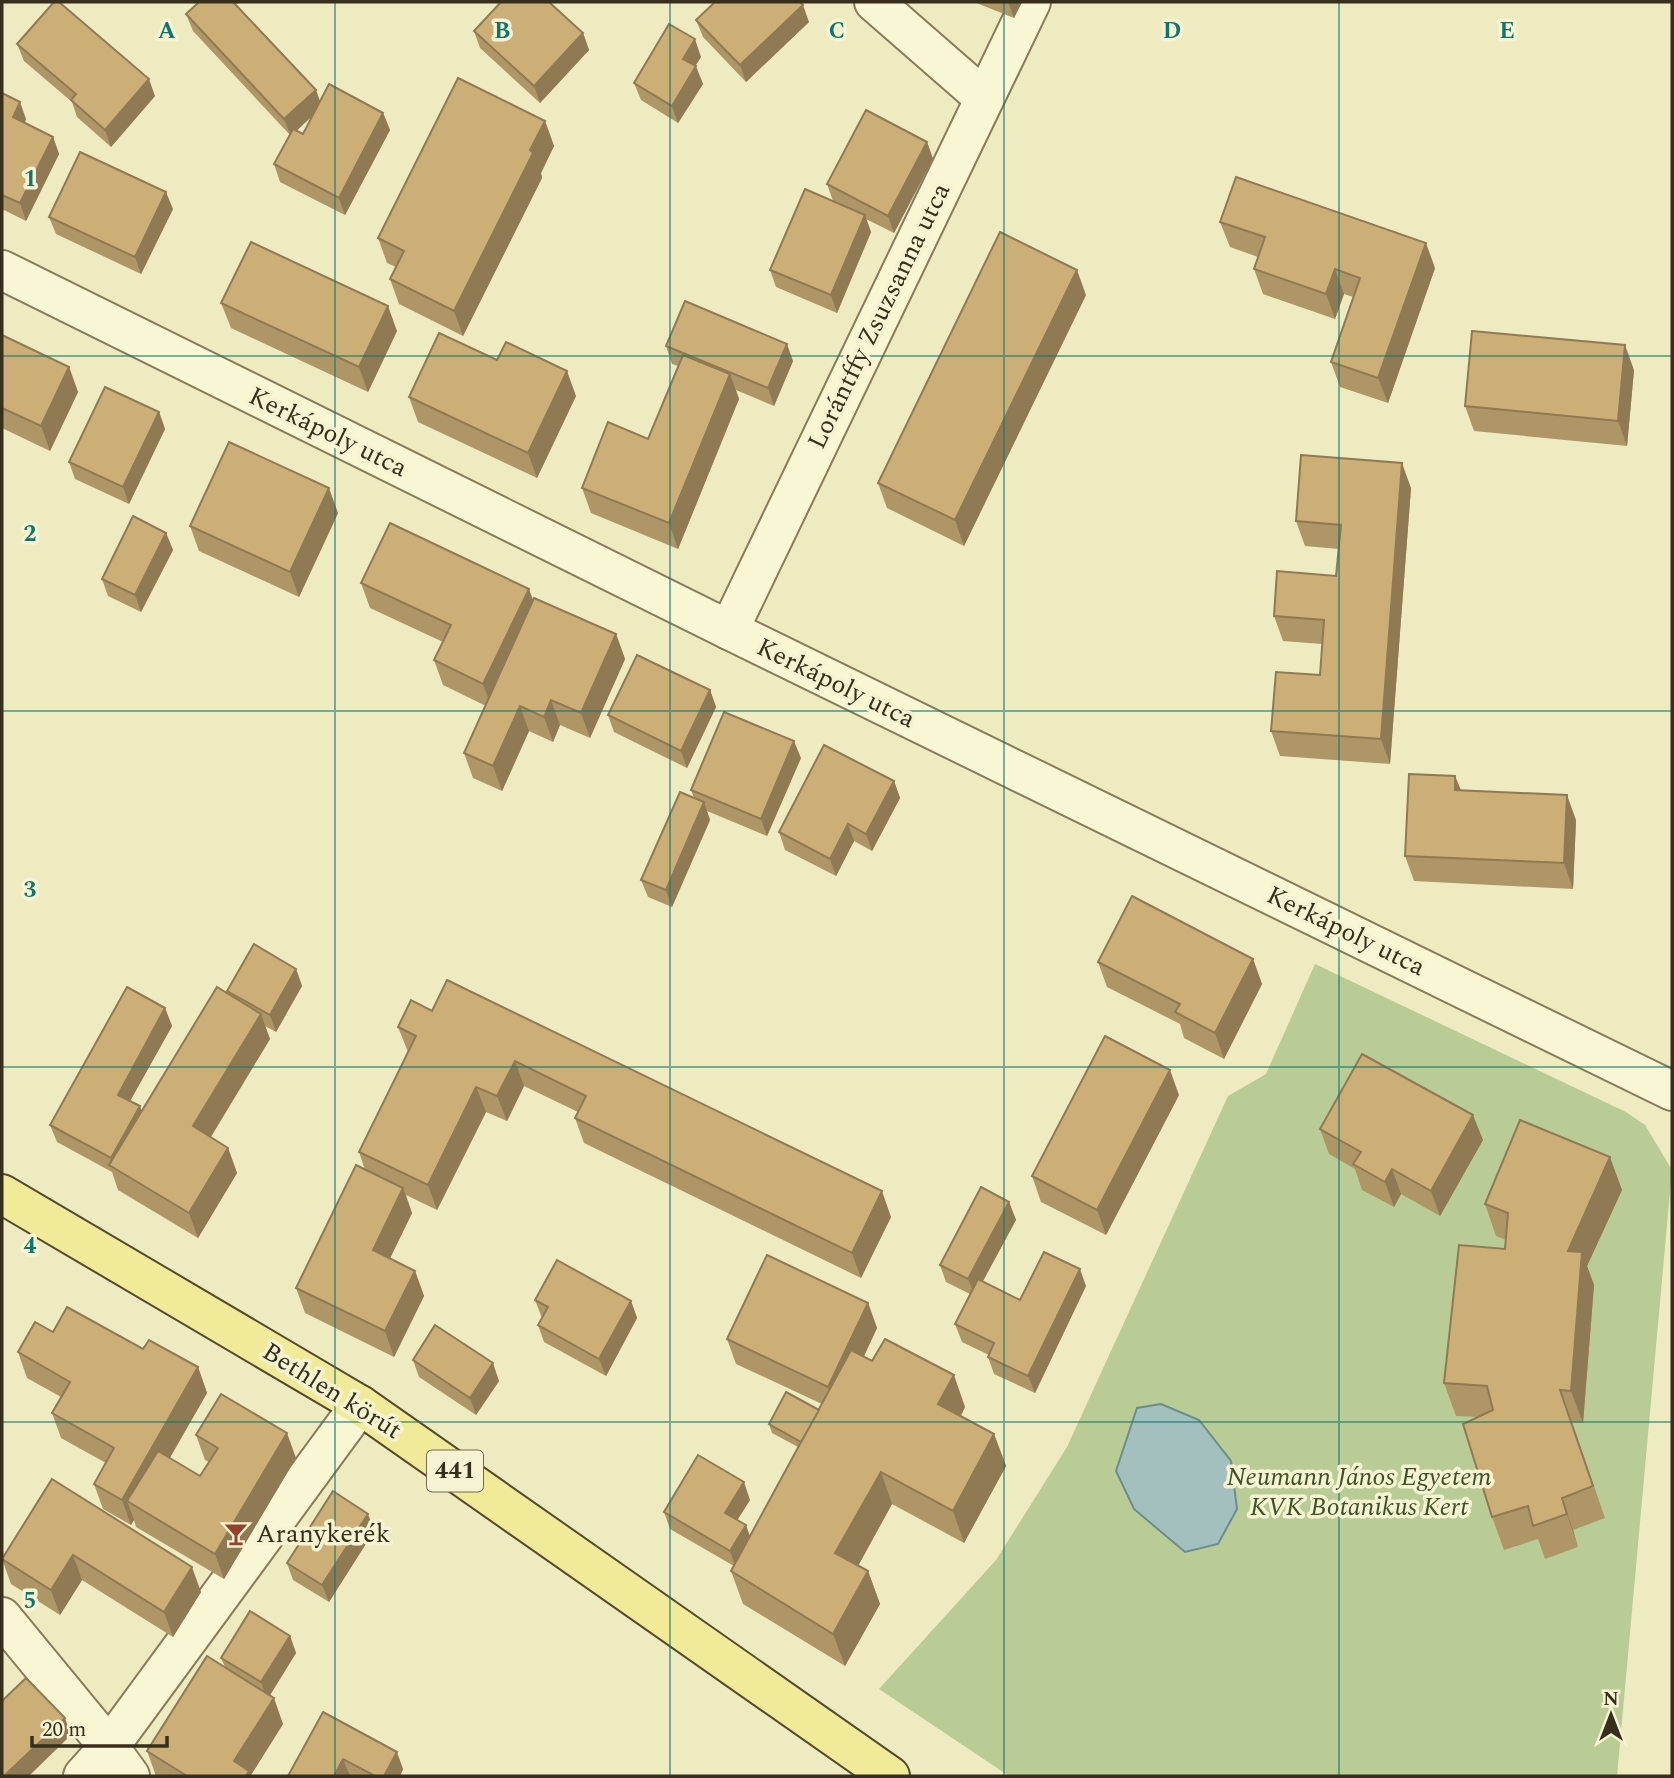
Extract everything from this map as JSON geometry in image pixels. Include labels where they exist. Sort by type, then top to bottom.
[{"type":"main road","name":"Bethlen körút","points":[[2,1194],[360,1405],[890,1776]]},
{"type":"street","points":[[874,2],[984,98]]},
{"type":"street","name":"Lorántffy Zsuzsanna utca","points":[[729,630],[1031,2]]},
{"type":"street","name":"Kerkápoly utca","points":[[2,270],[729,630],[1672,1091]]},
{"type":"street","points":[[83,1776],[119,1762],[360,1405]]},
{"type":"street","points":[[2,1617],[119,1762]]},
{"type":"green space","name":"Neumann János Egyetem KVK Botanikus Kert","points":[[1315,964],[1626,1112],[1645,1125],[1672,1170],[1617,1776],[1009,1776],[879,1689],[996,1560],[1067,1447],[1228,1096],[1266,1074]]},
{"type":"water","points":[[1161,1404],[1199,1420],[1231,1461],[1237,1509],[1218,1544],[1185,1552],[1134,1509],[1116,1471],[1137,1408]]},
{"type":"building","points":[[54,2],[59,2],[149,79],[105,130],[71,100],[76,94],[17,44]]},
{"type":"building","points":[[199,2],[233,2],[316,90],[284,119],[186,14]]},
{"type":"building","points":[[501,2],[549,2],[583,33],[534,86],[474,31]]},
{"type":"building","points":[[715,2],[800,2],[803,5],[740,65],[696,20]]},
{"type":"building","points":[[669,24],[695,39],[683,59],[696,66],[672,106],[634,83]]},
{"type":"building","points":[[458,78],[545,121],[530,150],[533,153],[454,311],[390,279],[404,251],[378,238]]},
{"type":"building","points":[[329,84],[383,113],[339,198],[274,164],[293,129],[303,134]]},
{"type":"building","points":[[2,93],[20,102],[13,117],[53,137],[20,203],[2,195]]},
{"type":"building","points":[[866,110],[927,142],[888,216],[827,184]]},
{"type":"building","points":[[80,152],[166,192],[135,257],[49,217]]},
{"type":"building","points":[[1236,177],[1426,243],[1378,378],[1331,362],[1360,278],[1335,269],[1326,294],[1254,269],[1265,237],[1220,222]]},
{"type":"building","points":[[805,189],[865,215],[831,295],[770,270]]},
{"type":"building","points":[[1000,232],[1077,270],[955,520],[878,483]]},
{"type":"building","points":[[251,242],[388,306],[359,367],[221,303]]},
{"type":"building","points":[[685,301],[787,344],[768,388],[666,346]]},
{"type":"building","points":[[1472,331],[1625,345],[1618,421],[1465,406]]},
{"type":"building","points":[[439,333],[497,360],[506,342],[567,371],[528,453],[409,397]]},
{"type":"building","points":[[2,335],[69,367],[41,426],[2,408]]},
{"type":"building","points":[[683,355],[730,374],[669,523],[582,488],[608,422],[648,439]]},
{"type":"building","points":[[105,387],[159,412],[123,487],[69,462]]},
{"type":"building","points":[[229,442],[329,488],[290,572],[190,526]]},
{"type":"building","points":[[1301,455],[1402,463],[1381,739],[1271,731],[1276,672],[1320,675],[1324,620],[1274,616],[1277,571],[1336,576],[1341,525],[1296,521]]},
{"type":"building","points":[[133,516],[166,533],[135,595],[102,579]]},
{"type":"building","points":[[390,523],[529,589],[483,684],[434,660],[451,625],[361,583]]},
{"type":"building","points":[[534,598],[616,634],[581,713],[551,700],[544,717],[520,706],[493,766],[464,753]]},
{"type":"building","points":[[637,655],[710,690],[681,751],[608,715]]},
{"type":"building","points":[[724,712],[794,741],[761,819],[691,790]]},
{"type":"building","points":[[824,745],[894,781],[866,834],[848,824],[830,859],[779,832]]},
{"type":"building","points":[[1409,774],[1455,776],[1455,790],[1567,795],[1564,863],[1405,856]]},
{"type":"building","points":[[680,792],[704,802],[666,890],[641,880]]},
{"type":"building","points":[[1132,896],[1253,959],[1215,1033],[1175,1012],[1180,1004],[1098,962]]},
{"type":"building","points":[[254,944],[296,969],[270,1015],[227,991]]},
{"type":"building","points":[[447,980],[882,1191],[852,1253],[575,1118],[586,1096],[515,1061],[497,1096],[476,1087],[428,1185],[359,1152],[416,1036],[398,1027],[411,1000],[432,1011]]},
{"type":"building","points":[[127,987],[165,1008],[118,1095],[140,1106],[111,1158],[50,1125]]},
{"type":"building","points":[[217,987],[261,1014],[193,1126],[228,1148],[189,1213],[109,1165]]},
{"type":"building","points":[[1105,1036],[1170,1070],[1097,1210],[1032,1176]]},
{"type":"building","points":[[1362,1054],[1473,1115],[1431,1191],[1392,1169],[1385,1182],[1353,1164],[1361,1152],[1320,1129]]},
{"type":"building","points":[[1520,1120],[1610,1157],[1568,1251],[1582,1252],[1571,1391],[1560,1390],[1593,1486],[1562,1498],[1567,1514],[1533,1526],[1528,1506],[1492,1517],[1463,1424],[1493,1410],[1487,1386],[1444,1383],[1459,1245],[1505,1249],[1508,1213],[1485,1204]]},
{"type":"building","points":[[356,1165],[403,1188],[373,1250],[415,1271],[385,1331],[296,1288]]},
{"type":"building","points":[[981,1187],[1009,1202],[968,1279],[940,1265]]},
{"type":"building","points":[[1044,1252],[1080,1269],[1028,1376],[988,1357],[994,1343],[955,1324],[978,1279],[1020,1300]]},
{"type":"building","points":[[767,1255],[868,1303],[828,1387],[727,1339]]},
{"type":"building","points":[[557,1260],[631,1301],[599,1359],[538,1325],[548,1307],[535,1300]]},
{"type":"building","points":[[67,1307],[143,1349],[149,1340],[198,1367],[122,1500],[94,1484],[114,1448],[52,1413],[70,1382],[18,1352],[35,1322],[53,1332]]},
{"type":"building","points":[[435,1325],[493,1363],[470,1398],[413,1360]]},
{"type":"building","points":[[885,1339],[954,1375],[938,1404],[994,1434],[953,1511],[881,1472],[835,1553],[868,1571],[833,1634],[731,1571],[851,1350],[872,1361]]},
{"type":"building","points":[[786,1392],[819,1410],[801,1442],[769,1424]]},
{"type":"building","points":[[221,1394],[287,1433],[215,1554],[127,1501],[158,1451],[200,1476],[218,1448],[196,1435]]},
{"type":"building","points":[[698,1455],[744,1482],[725,1513],[746,1525],[730,1551],[664,1512]]},
{"type":"building","points":[[52,1479],[192,1567],[164,1612],[73,1555],[51,1590],[2,1559]]},
{"type":"building","points":[[333,1491],[368,1514],[322,1585],[287,1563]]},
{"type":"building","points":[[250,1611],[290,1636],[261,1682],[221,1658]]},
{"type":"building","points":[[207,1656],[274,1698],[234,1761],[249,1771],[246,1776],[187,1776],[147,1751]]},
{"type":"building","points":[[26,1678],[65,1718],[4,1776],[2,1701]]},
{"type":"building","points":[[323,1712],[397,1752],[384,1776],[375,1776],[343,1759],[334,1776],[288,1776]]},
{"type":"place","name":"Aranykerék","points":[[236,1534]]}]
